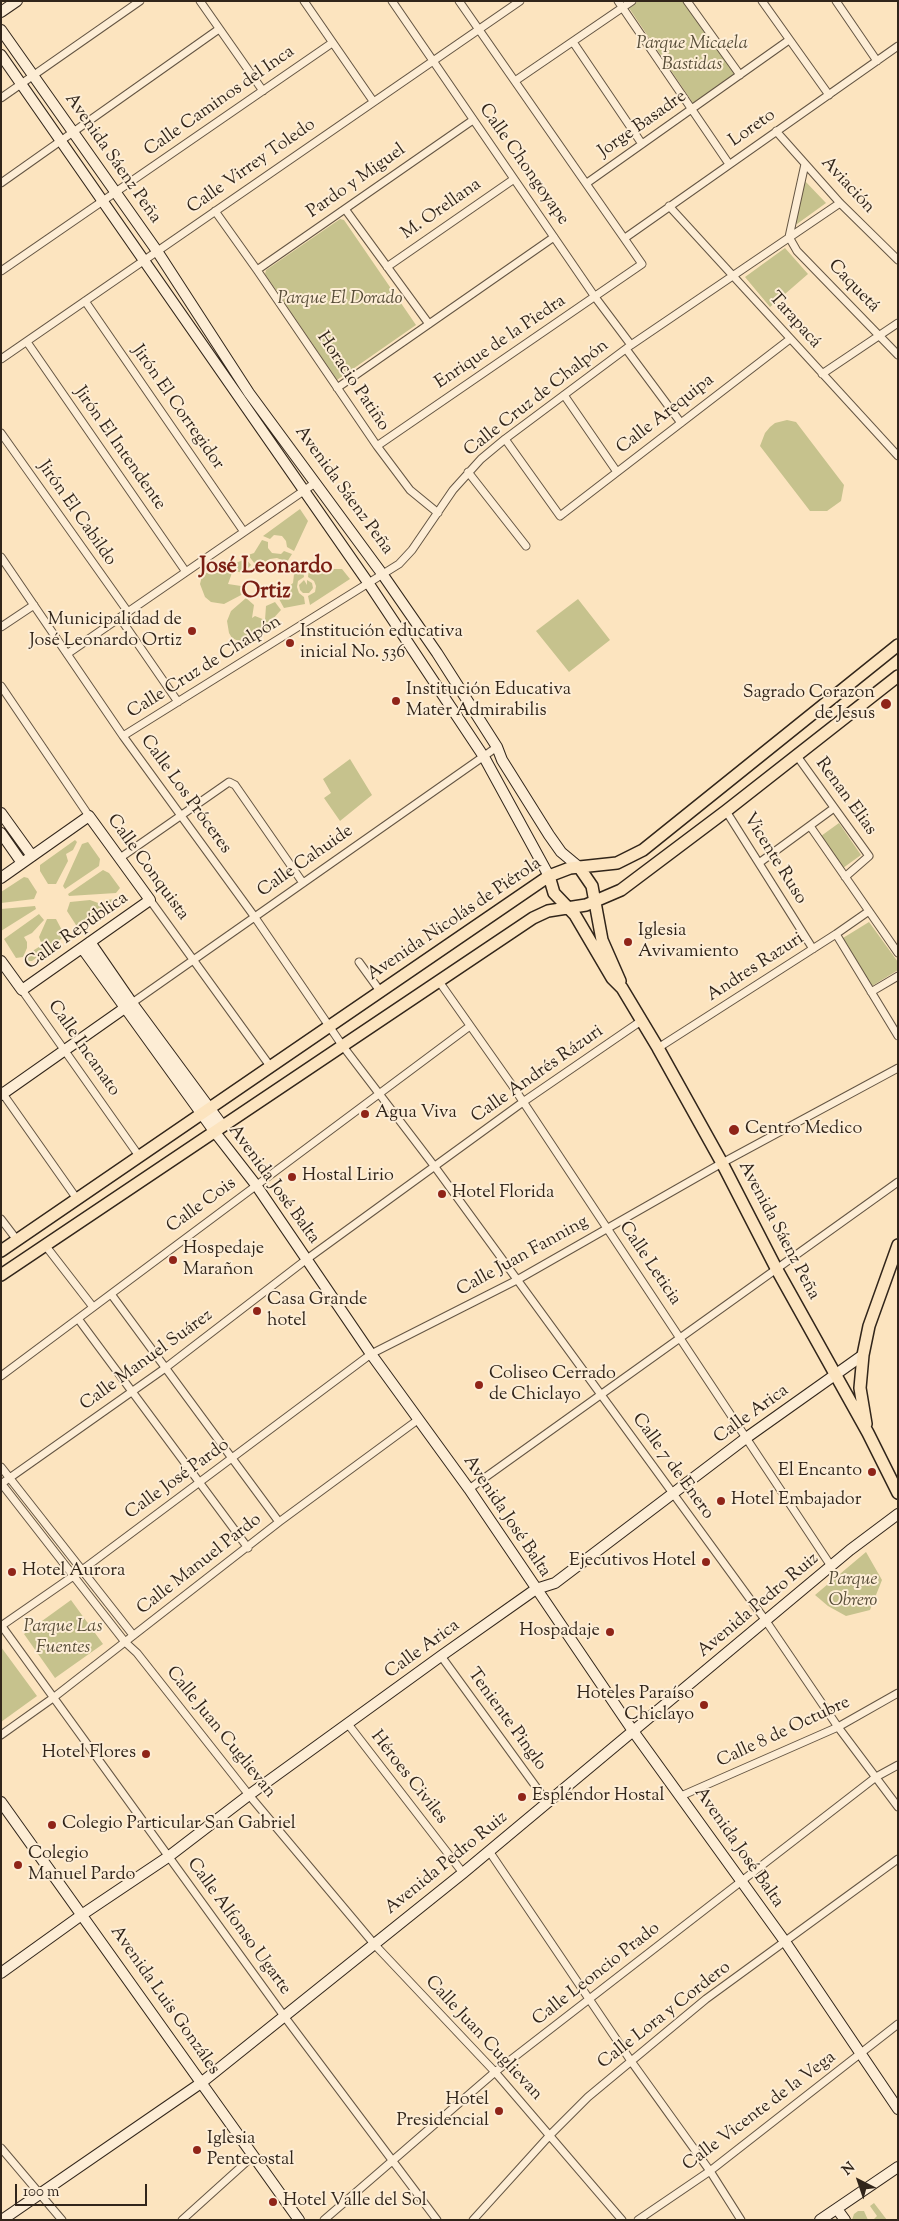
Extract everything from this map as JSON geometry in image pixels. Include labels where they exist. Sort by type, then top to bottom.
[{"type":"main road","name":"Avenida Nicolás de Piérola","points":[[1,1251],[550,876],[562,870],[617,863],[643,850],[898,645]]},
{"type":"main road","points":[[1,1275],[533,918],[548,911],[595,902],[622,890],[898,676]]},
{"type":"main road","name":"Avenida Sáenz Peña","points":[[579,867],[592,886],[602,940],[618,973],[622,988],[722,1163],[776,1268],[868,1433],[898,1493]]},
{"type":"main road","name":"Avenida Sáenz Peña","points":[[550,876],[554,893],[582,925],[612,978],[622,988]]},
{"type":"main road","points":[[33,1229],[45,1245]]},
{"type":"main road","points":[[868,1433],[860,1388],[863,1355],[869,1326],[898,1245]]},
{"type":"street","points":[[1,12],[17,1]]},
{"type":"street","points":[[1,98],[140,1]]},
{"type":"street","points":[[200,1],[263,91]]},
{"type":"street","points":[[304,1],[373,101]]},
{"type":"street","name":"Calle Chongoyape","points":[[392,1],[681,423]]},
{"type":"street","points":[[459,1],[625,238]]},
{"type":"street","name":"Calle Virrey Toledo","points":[[1,359],[520,1]]},
{"type":"street","points":[[515,81],[573,42],[621,4],[632,1]]},
{"type":"street","points":[[687,1],[740,75]]},
{"type":"street","points":[[762,1],[829,95]]},
{"type":"street","points":[[836,1],[877,61]]},
{"type":"street","points":[[621,4],[730,164]]},
{"type":"street","points":[[1,183],[219,29]]},
{"type":"street","name":"Avenida Sáenz Peña","points":[[1,30],[157,251],[249,394],[383,575],[437,653],[497,747],[502,760],[549,835],[561,852],[579,867]]},
{"type":"street","name":"Jorge Basadre","points":[[586,183],[790,40]]},
{"type":"street","name":"Calle Caminos del Inca","points":[[1,271],[332,42]]},
{"type":"street","points":[[573,42],[642,144]]},
{"type":"street","name":"Loreto","points":[[625,238],[898,46]]},
{"type":"street","name":"Avenida Sáenz Peña","points":[[1,55],[60,142],[144,259],[303,492],[369,584],[484,757],[550,876]]},
{"type":"street","name":"Pardo y Miguel","points":[[257,270],[473,120]]},
{"type":"street","name":"Aviación","points":[[776,131],[840,203],[898,260]]},
{"type":"street","points":[[789,237],[805,164]]},
{"type":"street","name":"M. Orellana","points":[[387,267],[514,179]]},
{"type":"street","name":"Calle Cruz de Chalpón","points":[[123,736],[399,564],[412,550],[468,472],[505,439],[629,347],[840,203]]},
{"type":"street","name":"Tarapacá","points":[[669,206],[898,456]]},
{"type":"street","points":[[345,209],[429,324]]},
{"type":"street","name":"Horacio Patiño","points":[[216,212],[376,446],[410,490],[438,513]]},
{"type":"street","points":[[337,388],[554,237]]},
{"type":"street","name":"Caquetá","points":[[789,237],[797,251],[898,355]]},
{"type":"street","name":"Enrique de la Piedra","points":[[376,446],[642,264],[625,238]]},
{"type":"street","name":"Jirón El Corregidor","points":[[85,301],[244,532]]},
{"type":"street","points":[[822,374],[898,323]]},
{"type":"street","name":"Calle Arequipa","points":[[505,439],[560,516],[790,339]]},
{"type":"street","name":"Jirón El Intendente","points":[[27,342],[186,572]]},
{"type":"street","points":[[564,395],[617,472]]},
{"type":"street","name":"Jirón El Cabildo","points":[[1,433],[128,612]]},
{"type":"street","points":[[468,472],[526,546]]},
{"type":"street","points":[[67,654],[315,483]]},
{"type":"street","name":"Calle Los Próceres","points":[[1,557],[123,736],[254,916],[330,1025]]},
{"type":"street","points":[[1,627],[34,605]]},
{"type":"street","points":[[120,618],[178,702]]},
{"type":"street","name":"Calle Conquista","points":[[1,686],[89,816],[270,1066]]},
{"type":"street","name":"Calle Cahuide","points":[[128,1006],[497,747]]},
{"type":"street","name":"Renan Elias","points":[[797,756],[869,856],[845,877]]},
{"type":"street","points":[[120,858],[229,782],[235,785],[304,882]]},
{"type":"street","points":[[759,864],[834,808]]},
{"type":"street","name":"Vicente Ruso","points":[[726,811],[813,949]]},
{"type":"street","points":[[1,813],[32,856]]},
{"type":"street","points":[[1,878],[89,816]]},
{"type":"street","points":[[810,826],[898,953]]},
{"type":"street","points":[[1,833],[22,863]]},
{"type":"street","name":"Calle República","points":[[22,990],[150,900]]},
{"type":"street","name":"Andres Razuri","points":[[658,1048],[869,911]]},
{"type":"street","points":[[836,934],[898,1036]]},
{"type":"street","name":"Avenida José Balta","points":[[86,945],[128,1006],[218,1128],[371,1354],[469,1489],[634,1731],[786,1943],[898,2109]]},
{"type":"street","name":"Calle Incanato","points":[[1,961],[139,1156]]},
{"type":"street","points":[[360,962],[380,991]]},
{"type":"street","points":[[871,992],[898,976]]},
{"type":"street","name":"Calle Leticia","points":[[438,980],[607,1228],[831,1566]]},
{"type":"street","points":[[77,1199],[2,1093],[128,1006]]},
{"type":"street","name":"Calle Andrés Rázuri","points":[[308,1259],[522,1102],[641,1021]]},
{"type":"street","name":"Calle 7 de Enero","points":[[330,1025],[342,1045],[435,1167],[766,1621],[838,1726],[898,1807]]},
{"type":"street","name":"Calle Cois","points":[[1,1376],[79,1320],[110,1294],[470,1026]]},
{"type":"street","name":"Calle Juan Fanning","points":[[371,1354],[517,1280],[722,1163],[898,1068]]},
{"type":"street","points":[[469,1489],[898,1182]]},
{"type":"street","points":[[1,1219],[17,1240]]},
{"type":"street","points":[[45,1245],[93,1307]]},
{"type":"street","name":"Calle Manuel Suárez","points":[[1,1483],[164,1369],[308,1259]]},
{"type":"street","points":[[110,1294],[279,1522]]},
{"type":"street","points":[[79,1320],[248,1548]]},
{"type":"street","name":"Calle José Pardo","points":[[1,1625],[82,1570],[371,1354]]},
{"type":"street","name":"Calle Arica","points":[[1,1973],[83,1914],[168,1857],[249,1794],[440,1656],[536,1589],[555,1583],[746,1438],[836,1376],[863,1355]]},
{"type":"street","name":"Calle Manuel Pardo","points":[[1,1735],[53,1698],[279,1522],[419,1419]]},
{"type":"street","points":[[1,1467],[133,1635]]},
{"type":"street","name":"Calle Juan Cuglievan","points":[[1,1483],[125,1642],[137,1652],[249,1794],[375,1945],[496,2072],[622,2220]]},
{"type":"street","name":"Avenida Pedro Ruiz","points":[[2,2220],[201,2084],[375,1945],[831,1566],[898,1514]]},
{"type":"street","name":"Calle Alfonso Ugarte","points":[[1,1625],[284,2016],[437,2220]]},
{"type":"street","name":"Teniente Pinglo","points":[[440,1656],[547,1802]]},
{"type":"street","name":"Calle 8 de Octubre","points":[[681,1796],[838,1726],[898,1693]]},
{"type":"street","name":"Héroes Civiles","points":[[348,1724],[463,1873]]},
{"type":"street","name":"Calle Leoncio Prado","points":[[324,2220],[496,2072],[590,2001],[876,1777],[898,1765]]},
{"type":"street","name":"Avenida Luis Gonzáles","points":[[1,1802],[83,1914],[201,2084],[299,2220]]},
{"type":"street","points":[[489,1851],[631,2061],[710,2171],[741,2220]]},
{"type":"street","name":"Calle Lora y Cordero","points":[[473,2220],[550,2135],[588,2097],[706,1999],[786,1943],[898,1859]]},
{"type":"street","name":"Calle Vicente de la Vega","points":[[638,2220],[710,2171],[898,2024]]},
{"type":"street","points":[[1,2148],[62,2220]]},
{"type":"street","points":[[182,2220],[253,2156]]},
{"type":"street","points":[[820,2220],[898,2167]]},
{"type":"street","points":[[837,2209],[845,2220]]},
{"type":"green space","name":"Parque Micaela Bastidas","points":[[638,1],[685,1],[736,73],[693,103],[629,8]]},
{"type":"green space","points":[[804,180],[826,203],[797,224],[794,222]]},
{"type":"green space","name":"Parque El Dorado","points":[[340,219],[344,220],[416,325],[337,380],[265,274],[266,270]]},
{"type":"green space","points":[[785,248],[808,274],[770,307],[745,277]]},
{"type":"green space","points":[[787,420],[796,422],[844,485],[841,501],[827,511],[810,511],[760,446],[765,433],[770,427],[775,423]]},
{"type":"green space","points":[[300,509],[308,521],[294,551],[287,547],[286,541],[282,536],[274,535],[270,539],[263,536]]},
{"type":"green space","points":[[262,540],[268,542],[268,548],[272,553],[281,554],[284,551],[292,554],[287,562],[277,558],[270,559],[261,564],[257,561],[255,564],[248,555],[254,553]]},
{"type":"green space","points":[[246,559],[251,565],[243,573],[231,570],[230,573],[232,573],[228,584],[241,586],[243,594],[224,604],[211,602],[205,597],[200,584],[202,576],[219,564],[233,564]]},
{"type":"green space","points":[[309,569],[342,569],[350,579],[310,605],[308,596],[315,592],[316,586],[314,581],[308,577]]},
{"type":"green space","points":[[293,570],[303,570],[304,577],[298,581],[297,587],[299,593],[304,597],[305,604],[284,608],[279,599],[284,597],[281,593],[293,583]]},
{"type":"green space","points":[[304,580],[307,585],[307,580],[312,583],[313,588],[309,593],[303,593],[299,585]]},
{"type":"green space","points":[[246,598],[254,605],[252,618],[255,616],[265,620],[266,606],[275,602],[281,610],[271,621],[266,633],[252,643],[245,644],[232,638],[227,621],[231,611]]},
{"type":"green space","points":[[578,599],[610,640],[569,672],[536,631]]},
{"type":"green space","points":[[350,759],[372,795],[340,821],[324,798],[331,793],[323,779]]},
{"type":"green space","points":[[839,823],[861,855],[843,868],[821,836]]},
{"type":"green space","points":[[75,840],[77,842],[73,850],[66,854],[68,861],[56,884],[48,884],[40,871],[40,865]]},
{"type":"green space","points":[[88,842],[100,859],[99,866],[65,889],[63,886],[82,844]]},
{"type":"green space","points":[[103,870],[109,873],[120,888],[116,893],[69,896],[68,894]]},
{"type":"green space","points":[[24,877],[28,878],[37,892],[34,899],[1,903],[1,892]]},
{"type":"green space","points":[[116,899],[116,901],[83,925],[76,925],[67,911],[70,902],[90,900],[101,904],[106,900]]},
{"type":"green space","points":[[35,906],[36,909],[1,931],[1,909]]},
{"type":"green space","points":[[39,914],[44,920],[32,933],[24,937],[27,942],[27,948],[23,957],[16,958],[4,939]]},
{"type":"green space","points":[[47,919],[56,919],[65,936],[32,961],[24,961],[28,954],[42,945],[39,937]]},
{"type":"green space","points":[[869,922],[898,962],[898,970],[872,986],[843,938]]},
{"type":"green space","name":"Parque Obrero","points":[[866,1552],[882,1580],[870,1610],[846,1616],[828,1606],[815,1595]]},
{"type":"green space","name":"Parque Las Fuentes","points":[[71,1600],[103,1644],[55,1678],[24,1634]]},
{"type":"green space","points":[[1,1647],[37,1696],[1,1722]]},
{"type":"green space","points":[[874,2203],[887,2220],[873,2220],[877,2216],[870,2206]]},
{"type":"green space","points":[[858,2211],[864,2211],[868,2220],[852,2220],[854,2214]]},
{"type":"place","name":"Municipalidad de José Leonardo Ortiz","points":[[192,631]]},
{"type":"place","name":"Institución educativa inicial No. 536","points":[[290,643]]},
{"type":"place","name":"Institución Educativa Mater Admirabilis","points":[[396,701]]},
{"type":"place","name":"Sagrado Corazon de Jesus","points":[[886,704]]},
{"type":"place","name":"Iglesia Avivamiento","points":[[628,942]]},
{"type":"place","name":"Agua Viva","points":[[365,1114]]},
{"type":"place","name":"Centro Medico","points":[[734,1130]]},
{"type":"place","name":"Hostal Lirio","points":[[292,1177]]},
{"type":"place","name":"Hotel Florida","points":[[442,1194]]},
{"type":"place","name":"Hospedaje Marañon","points":[[173,1260]]},
{"type":"place","name":"Casa Grande hotel","points":[[257,1311]]},
{"type":"place","name":"Coliseo Cerrado de Chiclayo","points":[[479,1385]]},
{"type":"place","name":"El Encanto","points":[[872,1472]]},
{"type":"place","name":"Hotel Embajador","points":[[721,1501]]},
{"type":"place","name":"Ejecutivos Hotel","points":[[706,1562]]},
{"type":"place","name":"Hotel Aurora","points":[[12,1572]]},
{"type":"place","name":"Hospadaje","points":[[610,1632]]},
{"type":"place","name":"Hoteles Paraíso Chiclayo","points":[[704,1705]]},
{"type":"place","name":"Hotel Flores","points":[[146,1754]]},
{"type":"place","name":"Espléndor Hostal","points":[[522,1797]]},
{"type":"place","name":"Colegio Particular San Gabriel","points":[[52,1825]]},
{"type":"place","name":"Colegio Manuel Pardo","points":[[18,1865]]},
{"type":"place","name":"Hotel Presidencial","points":[[499,2111]]},
{"type":"place","name":"Iglesia Pentecostal","points":[[197,2150]]},
{"type":"place","name":"Hotel Valle del Sol","points":[[273,2202]]},
{"type":"district","name":"José Leonardo Ortiz","points":[[266,580]]}]
